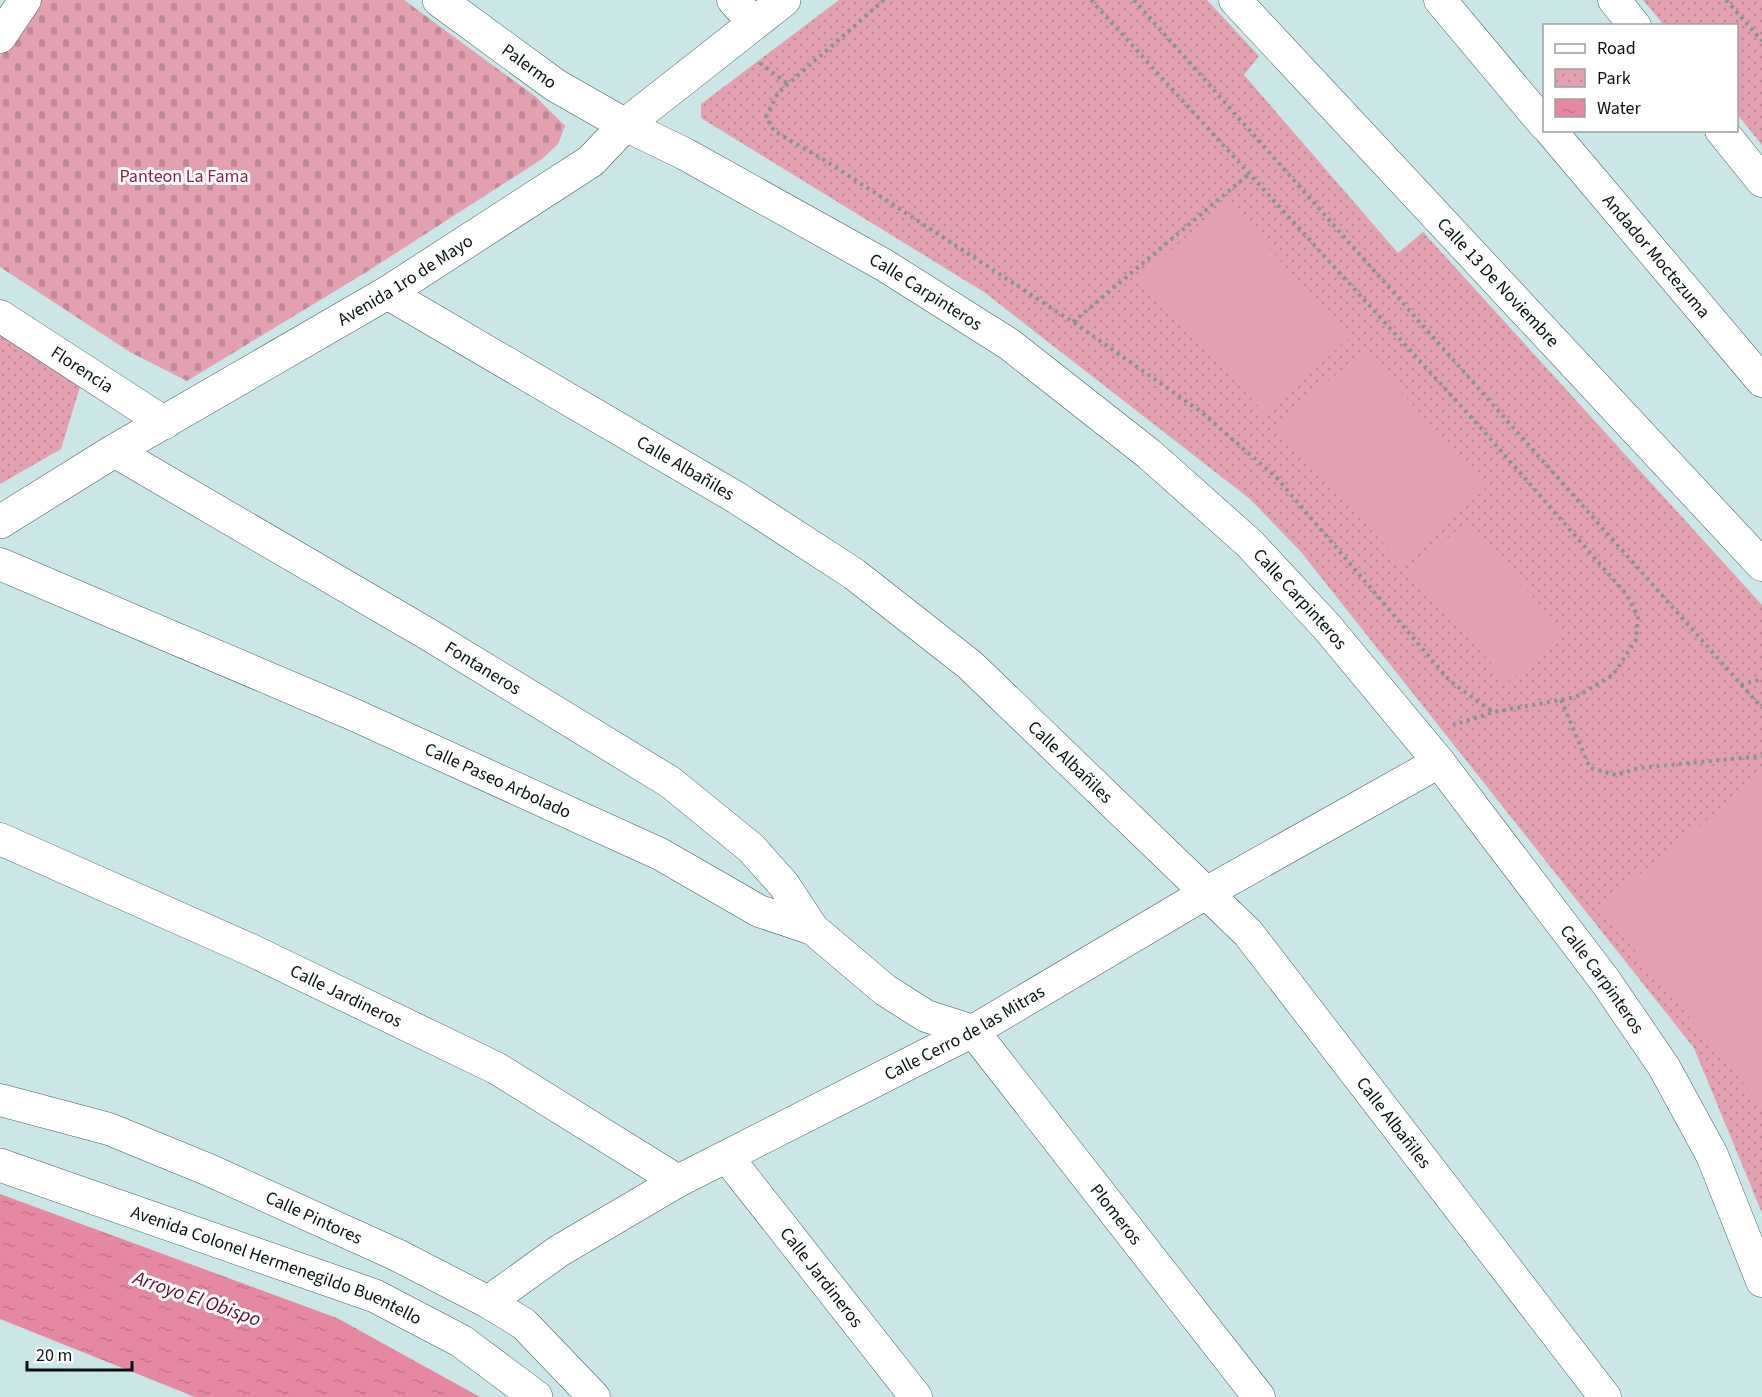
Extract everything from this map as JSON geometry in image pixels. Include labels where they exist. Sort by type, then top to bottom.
[{"type":"street","name":"Palermo","points":[[439,0],[555,85],[626,125]]},
{"type":"street","name":"Avenida 1ro de Mayo","points":[[0,522],[114,451],[387,294],[591,161],[743,12],[784,0]]},
{"type":"street","name":"Calle 13 De Noviembre","points":[[1235,0],[1762,565]]},
{"type":"street","points":[[1440,0],[1543,122]]},
{"type":"street","points":[[1614,0],[1633,24]]},
{"type":"street","name":"Calle Carpinteros","points":[[626,125],[685,154],[884,265],[1009,344],[1149,454],[1249,543],[1327,627],[1439,762],[1606,982],[1664,1066],[1712,1155],[1762,1281]]},
{"type":"street","name":"Andador Moctezuma","points":[[1552,132],[1762,381]]},
{"type":"street","points":[[1723,132],[1762,181]]},
{"type":"street","name":"Calle Albañiles","points":[[387,294],[737,498],[854,574],[970,665],[1248,933],[1605,1397]]},
{"type":"street","name":"Florencia","points":[[0,316],[165,423]]},
{"type":"street","name":"Fontaneros","points":[[114,451],[431,636],[670,782],[751,848],[784,885],[813,929]]},
{"type":"street","name":"Calle Paseo Arbolado","points":[[0,564],[350,713],[660,854],[759,911],[813,929],[885,990],[926,1016],[973,1031]]},
{"type":"street","name":"Calle Cerro de las Mitras","points":[[488,1302],[559,1251],[678,1181],[973,1031],[1206,893],[1439,762]]},
{"type":"street","name":"Calle Jardineros","points":[[0,839],[251,950],[496,1068],[678,1181]]},
{"type":"street","name":"Plomeros","points":[[973,1031],[1259,1397]]},
{"type":"street","name":"Calle Pintores","points":[[0,1100],[108,1129],[199,1166],[397,1255],[488,1302],[524,1324],[594,1397]]},
{"type":"street","name":"Calle Jardineros","points":[[727,1157],[916,1397]]},
{"type":"street","name":"Avenida Colonel Hermenegildo Buentello","points":[[0,1165],[375,1296],[461,1341],[536,1397]]},
{"type":"path","points":[[884,0],[778,93],[766,117],[774,130],[826,161],[1073,322],[1200,411],[1276,477],[1450,681],[1494,712]]},
{"type":"path","points":[[1091,0],[1480,427],[1627,595],[1638,617],[1636,640],[1612,675],[1576,697],[1494,712],[1418,737]]},
{"type":"path","points":[[1134,0],[1762,708]]},
{"type":"path","points":[[1726,0],[1749,29],[1762,41]]},
{"type":"path","points":[[1073,322],[1250,173]]},
{"type":"path","points":[[1741,685],[1762,680]]},
{"type":"path","points":[[1561,700],[1590,768],[1616,775],[1638,768],[1762,756]]},
{"type":"green space","name":"Panteon La Fama","points":[[39,0],[404,0],[536,97],[565,126],[558,144],[542,159],[368,271],[187,381],[130,352],[0,267],[0,56]]},
{"type":"green space","points":[[839,0],[1207,0],[1259,56],[1244,75],[1398,253],[1423,232],[1762,605],[1762,1213],[1694,1048],[1301,552],[1250,499],[984,292],[701,118],[701,104]]},
{"type":"green space","points":[[1643,0],[1762,0],[1762,145],[1738,115],[1738,24],[1663,24]]},
{"type":"green space","points":[[1226,201],[1350,337],[1265,414],[1141,278]]},
{"type":"green space","points":[[0,336],[80,387],[61,449],[0,484]]},
{"type":"green space","points":[[1363,350],[1487,487],[1402,564],[1278,427]]},
{"type":"green space","points":[[1466,522],[1564,632],[1508,682],[1409,572]]},
{"type":"green space","points":[[1762,775],[1762,1106],[1599,907]]},
{"type":"water","name":"Arroyo El Obispo","points":[[0,1194],[337,1318],[480,1397],[195,1397],[0,1319]]}]
